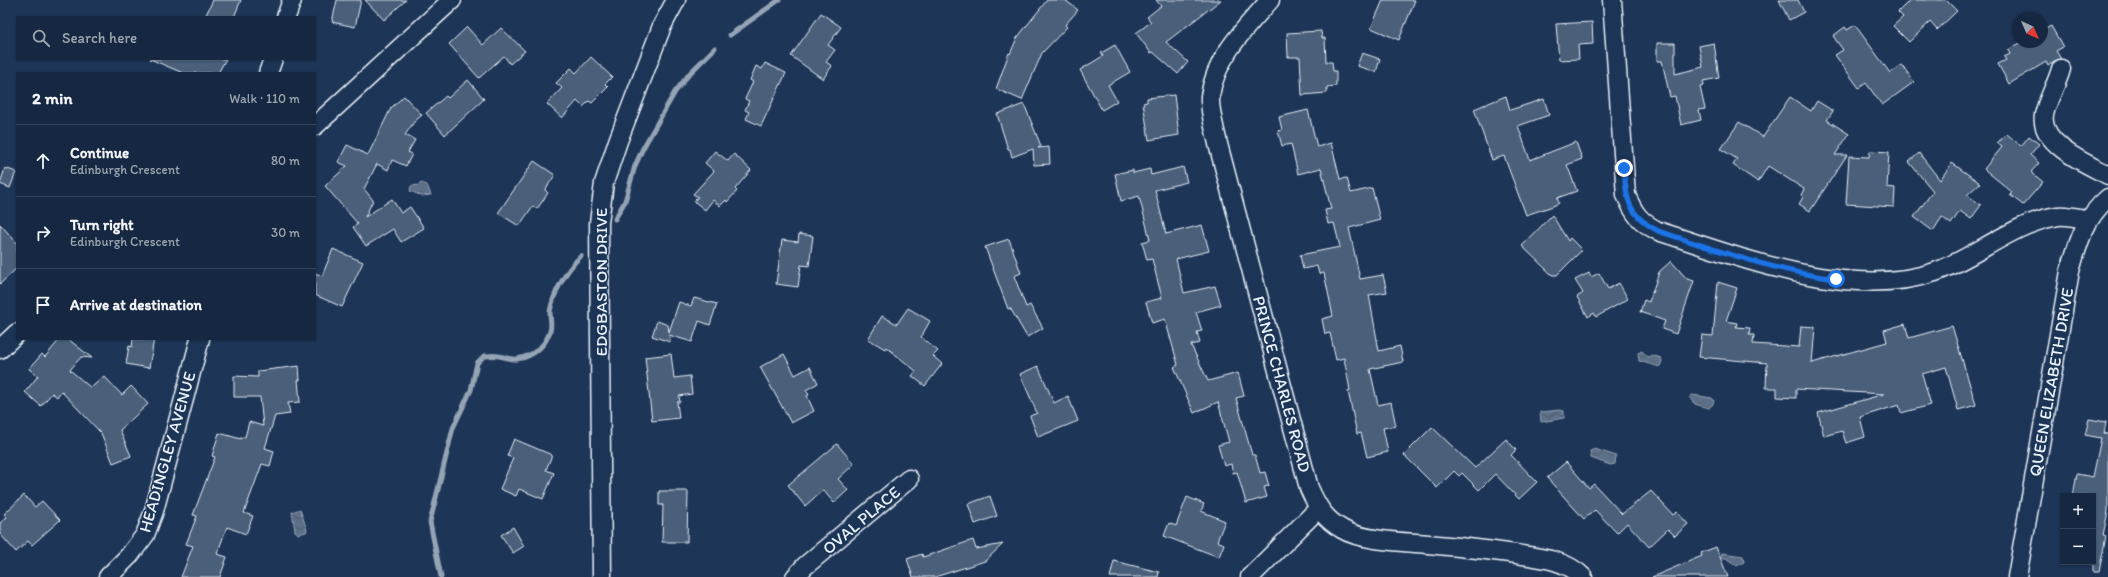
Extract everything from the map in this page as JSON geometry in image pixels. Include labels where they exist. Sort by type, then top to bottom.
[{"type":"street","points":[[286,16],[292,0]]},
{"type":"street","points":[[316,125],[452,0]]},
{"type":"street","name":"EDGBASTON DRIVE","points":[[602,577],[599,223],[604,184],[618,141],[662,26],[676,0]]},
{"type":"street","name":"PRINCE CHARLES ROAD","points":[[1270,0],[1228,49],[1217,71],[1210,97],[1213,125],[1307,480],[1318,509],[1329,520],[1344,530],[1362,536],[1375,539],[1477,548],[1553,560],[1578,571],[1583,577]]},
{"type":"street","points":[[1612,0],[1626,195],[1632,209],[1644,223],[1658,231],[1765,266],[1804,275],[1873,281],[1903,279],[1934,272],[2028,226],[2058,216],[2088,220]]},
{"type":"street","points":[[268,72],[272,60]]},
{"type":"street","points":[[2061,69],[2058,82],[2045,113],[2043,122],[2050,136],[2062,148],[2108,175]]},
{"type":"street","name":"QUEEN ELIZABETH DRIVE","points":[[2018,577],[2070,271],[2079,241],[2088,220],[2099,205],[2108,198]]},
{"type":"street","points":[[0,349],[16,334]]},
{"type":"street","name":"HEADINGLEY AVENUE","points":[[108,577],[129,556],[145,535],[154,511],[200,340]]},
{"type":"street","name":"OVAL PLACE","points":[[795,577],[805,566],[908,479]]},
{"type":"street","points":[[1250,577],[1318,509]]},
{"type":"water","points":[[421,183],[427,185],[431,195],[422,196],[410,191],[411,186],[419,185]]},
{"type":"water","points":[[1642,351],[1648,357],[1652,355],[1661,358],[1662,361],[1660,367],[1639,361],[1638,353]]},
{"type":"water","points":[[1692,395],[1712,398],[1714,400],[1713,404],[1709,408],[1695,404],[1690,399]]},
{"type":"water","points":[[1564,411],[1564,418],[1541,422],[1540,412]]},
{"type":"water","points":[[1595,449],[1616,456],[1615,464],[1610,465],[1591,458],[1590,451]]},
{"type":"water","points":[[300,509],[307,530],[306,532],[298,534],[295,531],[292,512]]},
{"type":"water","points":[[1722,553],[1743,556],[1744,562],[1737,566],[1726,558],[1721,558]]},
{"type":"building","points":[[213,0],[241,0],[234,16],[205,16]]},
{"type":"building","points":[[337,0],[361,0],[355,27],[332,22]]},
{"type":"building","points":[[365,0],[406,0],[384,20]]},
{"type":"building","points":[[1047,0],[1065,0],[1078,10],[1065,25],[1067,27],[1042,53],[1022,100],[996,89],[1009,53],[1010,54],[1017,38]]},
{"type":"building","points":[[1156,0],[1221,0],[1166,42],[1188,62],[1178,74],[1153,52],[1151,53],[1136,33],[1151,22],[1147,17],[1161,6]]},
{"type":"building","points":[[1383,0],[1415,0],[1399,40],[1371,28]]},
{"type":"building","points":[[1779,0],[1798,0],[1804,12],[1789,20]]},
{"type":"building","points":[[1910,0],[1946,0],[1957,11],[1937,30],[1930,22],[1909,42],[1893,26],[1903,17],[1898,12]]},
{"type":"building","points":[[821,13],[841,27],[828,45],[835,50],[826,62],[832,66],[823,79],[791,56]]},
{"type":"building","points":[[1592,22],[1593,44],[1578,45],[1579,59],[1559,60],[1556,24]]},
{"type":"building","points":[[1855,25],[1890,73],[1902,65],[1914,82],[1882,105],[1866,83],[1859,88],[1835,55],[1843,50],[1833,36],[1845,27],[1847,30]]},
{"type":"building","points":[[2051,26],[2063,47],[2056,51],[2061,59],[2054,61],[2048,66],[2046,62],[2009,84],[1998,64],[2006,60],[2004,57],[2010,54],[2008,50],[2012,48],[2048,48],[2048,28]]},
{"type":"building","points":[[467,27],[483,45],[501,28],[525,51],[510,64],[504,56],[479,78],[449,44]]},
{"type":"building","points":[[1321,31],[1322,38],[1325,38],[1326,62],[1332,62],[1333,71],[1336,71],[1336,86],[1327,87],[1327,93],[1302,95],[1300,57],[1288,57],[1287,33]]},
{"type":"building","points":[[1657,43],[1675,43],[1675,74],[1703,67],[1699,46],[1714,43],[1719,78],[1703,81],[1704,86],[1700,87],[1705,109],[1699,110],[1701,120],[1681,125],[1675,96],[1670,97],[1662,61],[1657,61]]},
{"type":"building","points":[[1115,45],[1130,72],[1108,85],[1117,101],[1102,110],[1080,70],[1103,56],[1101,53]]},
{"type":"building","points":[[1362,53],[1380,59],[1376,72],[1357,66]]},
{"type":"building","points":[[591,57],[612,77],[605,84],[608,87],[592,103],[589,101],[583,107],[577,101],[562,118],[547,104],[562,88],[556,83],[571,68],[576,73]]},
{"type":"building","points":[[152,60],[225,60],[219,72],[181,72]]},
{"type":"building","points":[[765,63],[786,73],[761,126],[746,119],[749,112],[745,110],[749,101],[745,99],[753,82],[750,80],[756,66],[762,69]]},
{"type":"building","points":[[468,80],[484,99],[445,135],[426,113],[446,96],[448,98]]},
{"type":"building","points":[[1174,95],[1179,135],[1149,140],[1143,103],[1147,102],[1147,98]]},
{"type":"building","points":[[404,96],[422,115],[414,122],[405,135],[415,140],[408,152],[412,154],[406,166],[392,160],[388,170],[377,164],[364,189],[373,200],[365,217],[392,199],[401,213],[410,207],[424,228],[401,242],[393,229],[366,246],[353,227],[358,224],[325,186],[347,166],[338,162],[347,145],[368,155],[391,108]]},
{"type":"building","points":[[1506,96],[1510,110],[1544,99],[1549,115],[1518,126],[1530,160],[1576,142],[1582,159],[1567,165],[1577,191],[1557,198],[1559,203],[1553,206],[1526,215],[1504,156],[1492,160],[1474,109]]},
{"type":"building","points":[[1790,97],[1811,111],[1817,101],[1833,111],[1827,120],[1849,134],[1835,155],[1847,155],[1810,211],[1799,204],[1803,197],[1801,195],[1804,189],[1768,166],[1758,182],[1733,165],[1737,159],[1721,149],[1739,122],[1763,137]]},
{"type":"building","points":[[1024,104],[1041,146],[1038,148],[1049,147],[1050,164],[1034,165],[1033,149],[1012,157],[1010,149],[1008,149],[997,114]]},
{"type":"building","points":[[1308,110],[1317,147],[1331,143],[1340,179],[1347,178],[1351,193],[1372,188],[1380,220],[1349,228],[1360,279],[1383,275],[1387,292],[1369,295],[1379,351],[1400,346],[1403,362],[1370,369],[1378,405],[1391,402],[1396,426],[1383,428],[1388,452],[1367,457],[1361,433],[1357,434],[1348,391],[1350,390],[1344,358],[1336,360],[1330,333],[1325,334],[1322,319],[1333,316],[1324,273],[1319,274],[1317,266],[1303,269],[1300,255],[1340,247],[1334,223],[1328,224],[1325,210],[1331,209],[1321,168],[1298,174],[1291,144],[1282,146],[1278,131],[1282,130],[1279,117]]},
{"type":"building","points":[[2007,134],[2021,146],[2029,136],[2039,144],[2030,155],[2039,163],[2031,172],[2043,182],[2023,205],[2010,195],[2012,192],[1984,169],[2002,147],[1997,143]]},
{"type":"building","points":[[715,151],[728,161],[734,154],[751,170],[735,189],[737,191],[727,202],[726,200],[720,206],[713,200],[705,210],[694,201],[698,197],[693,194],[714,171],[705,163]]},
{"type":"building","points":[[1870,151],[1889,152],[1887,187],[1895,188],[1894,207],[1846,204],[1849,156],[1869,157]]},
{"type":"building","points":[[1919,153],[1940,180],[1952,163],[1980,183],[1967,195],[1981,205],[1971,219],[1960,211],[1951,224],[1942,217],[1933,231],[1914,217],[1933,191],[1909,162]]},
{"type":"building","points":[[534,161],[555,175],[545,190],[548,193],[537,209],[533,206],[519,226],[498,213]]},
{"type":"building","points":[[1183,167],[1187,182],[1155,190],[1166,234],[1202,225],[1209,251],[1176,259],[1184,293],[1215,286],[1221,305],[1196,312],[1202,331],[1197,332],[1200,343],[1191,345],[1208,381],[1238,373],[1244,396],[1236,398],[1252,455],[1255,455],[1260,473],[1265,472],[1269,486],[1264,487],[1267,497],[1246,503],[1237,472],[1233,473],[1231,464],[1224,466],[1218,445],[1229,442],[1218,402],[1194,413],[1174,367],[1178,365],[1165,319],[1152,323],[1146,302],[1162,298],[1152,259],[1147,260],[1142,242],[1150,240],[1139,196],[1121,201],[1115,174],[1133,170],[1133,173],[1150,169],[1151,175]]},
{"type":"building","points":[[5,168],[16,172],[10,188],[0,184]]},
{"type":"building","points":[[1552,215],[1568,241],[1570,238],[1582,250],[1557,275],[1552,275],[1522,246]]},
{"type":"building","points":[[0,224],[16,242],[16,269],[0,284]]},
{"type":"building","points":[[799,234],[813,236],[809,266],[801,265],[798,287],[776,284],[782,240],[798,242]]},
{"type":"building","points":[[1009,239],[1021,273],[1014,276],[1026,307],[1030,305],[1043,328],[1027,337],[1010,308],[1008,309],[985,247]]},
{"type":"building","points":[[333,249],[363,262],[342,307],[316,295],[316,273],[322,276]]},
{"type":"building","points":[[1671,261],[1687,279],[1694,281],[1676,334],[1662,329],[1665,321],[1640,312],[1644,300],[1649,302],[1659,272]]},
{"type":"building","points":[[1589,273],[1591,277],[1599,273],[1608,289],[1619,283],[1628,299],[1596,317],[1594,313],[1588,317],[1577,297],[1583,293],[1575,280]]},
{"type":"building","points":[[1718,282],[1737,288],[1726,321],[1737,323],[1736,327],[1750,328],[1749,335],[1754,335],[1753,344],[1799,347],[1801,326],[1815,327],[1812,363],[1887,342],[1884,330],[1905,324],[1909,338],[1952,326],[1976,405],[1958,410],[1946,367],[1922,374],[1931,405],[1901,413],[1899,405],[1860,417],[1865,437],[1846,443],[1842,431],[1824,436],[1818,413],[1884,394],[1796,389],[1796,398],[1777,397],[1777,388],[1766,388],[1767,363],[1699,357],[1702,335],[1713,336]]},
{"type":"building","points":[[694,298],[717,304],[710,325],[699,321],[692,342],[669,335],[670,342],[652,336],[657,321],[668,325],[669,332],[679,302],[691,306]]},
{"type":"building","points":[[908,308],[930,321],[921,337],[938,351],[933,356],[942,364],[925,386],[912,376],[916,371],[886,347],[885,349],[868,339],[882,316],[897,324]]},
{"type":"building","points":[[59,340],[69,340],[92,358],[81,357],[70,370],[91,388],[104,376],[122,395],[131,386],[148,404],[120,430],[131,456],[113,463],[101,433],[61,391],[57,397],[52,393],[41,406],[25,392],[38,376],[29,369],[42,354],[45,357]]},
{"type":"building","points":[[133,340],[154,340],[149,368],[126,364],[129,346],[132,347]]},
{"type":"building","points":[[671,354],[674,378],[690,376],[692,394],[679,396],[680,402],[677,402],[679,418],[652,421],[645,357]]},
{"type":"building","points":[[784,354],[795,375],[810,367],[818,383],[806,390],[809,395],[807,396],[814,411],[791,423],[760,367]]},
{"type":"building","points":[[299,366],[300,380],[298,380],[300,402],[288,403],[290,414],[275,416],[265,448],[274,451],[270,466],[262,464],[244,513],[253,516],[246,534],[227,527],[217,554],[227,557],[220,577],[181,577],[193,546],[186,544],[197,516],[193,515],[215,457],[212,456],[219,433],[241,439],[242,437],[245,437],[249,422],[263,426],[260,397],[234,397],[234,376],[258,377],[258,371]]},
{"type":"building","points":[[1038,366],[1054,403],[1068,396],[1078,421],[1038,437],[1030,416],[1037,413],[1020,374]]},
{"type":"building","points":[[2089,419],[2106,422],[2104,433],[2108,434],[2108,511],[2103,535],[2106,536],[2099,572],[2093,572],[2093,565],[2096,565],[2096,493],[2074,493],[2077,474],[2093,477],[2101,438],[2085,435]]},
{"type":"building","points":[[1432,427],[1475,468],[1506,439],[1516,450],[1511,455],[1537,482],[1519,499],[1495,474],[1479,490],[1462,473],[1459,476],[1454,471],[1437,488],[1404,455]]},
{"type":"building","points":[[514,439],[552,455],[546,470],[554,473],[543,499],[519,489],[516,496],[500,489],[513,458],[507,456]]},
{"type":"building","points":[[837,444],[854,464],[838,479],[848,490],[834,503],[823,490],[805,506],[788,485]]},
{"type":"building","points":[[1566,462],[1589,488],[1594,484],[1622,514],[1651,491],[1673,515],[1677,512],[1688,524],[1675,536],[1668,529],[1649,547],[1627,523],[1617,533],[1595,510],[1584,519],[1547,478]]},
{"type":"building","points":[[659,491],[688,491],[687,542],[662,542],[663,505],[659,505]]},
{"type":"building","points":[[24,495],[35,507],[42,501],[60,520],[32,545],[28,541],[16,552],[0,534],[0,523],[7,517],[4,514]]},
{"type":"building","points":[[990,496],[997,516],[975,524],[968,504]]},
{"type":"building","points":[[1187,497],[1204,504],[1201,511],[1225,521],[1217,541],[1224,544],[1219,557],[1164,536],[1169,523],[1176,526]]},
{"type":"building","points":[[513,527],[524,546],[513,553],[501,535]]},
{"type":"building","points":[[973,540],[976,549],[1003,544],[985,561],[935,577],[913,577],[907,559],[922,554],[923,557]]},
{"type":"building","points":[[1716,547],[1728,577],[1652,577],[1702,556],[1701,553]]},
{"type":"building","points":[[1114,561],[1159,572],[1158,577],[1110,577]]},
{"type":"waterway","points":[[730,35],[779,0]]},
{"type":"waterway","points":[[615,219],[625,201],[635,166],[643,148],[675,92],[690,73],[715,48]]},
{"type":"waterway","points":[[441,577],[430,522],[453,428],[471,390],[477,363],[484,356],[497,356],[515,359],[523,358],[538,350],[550,331],[550,312],[557,289],[581,256]]},
{"type":"route","points":[[1624,168],[1626,195],[1632,209],[1644,223],[1658,231],[1765,266],[1804,275],[1836,279]]}]
